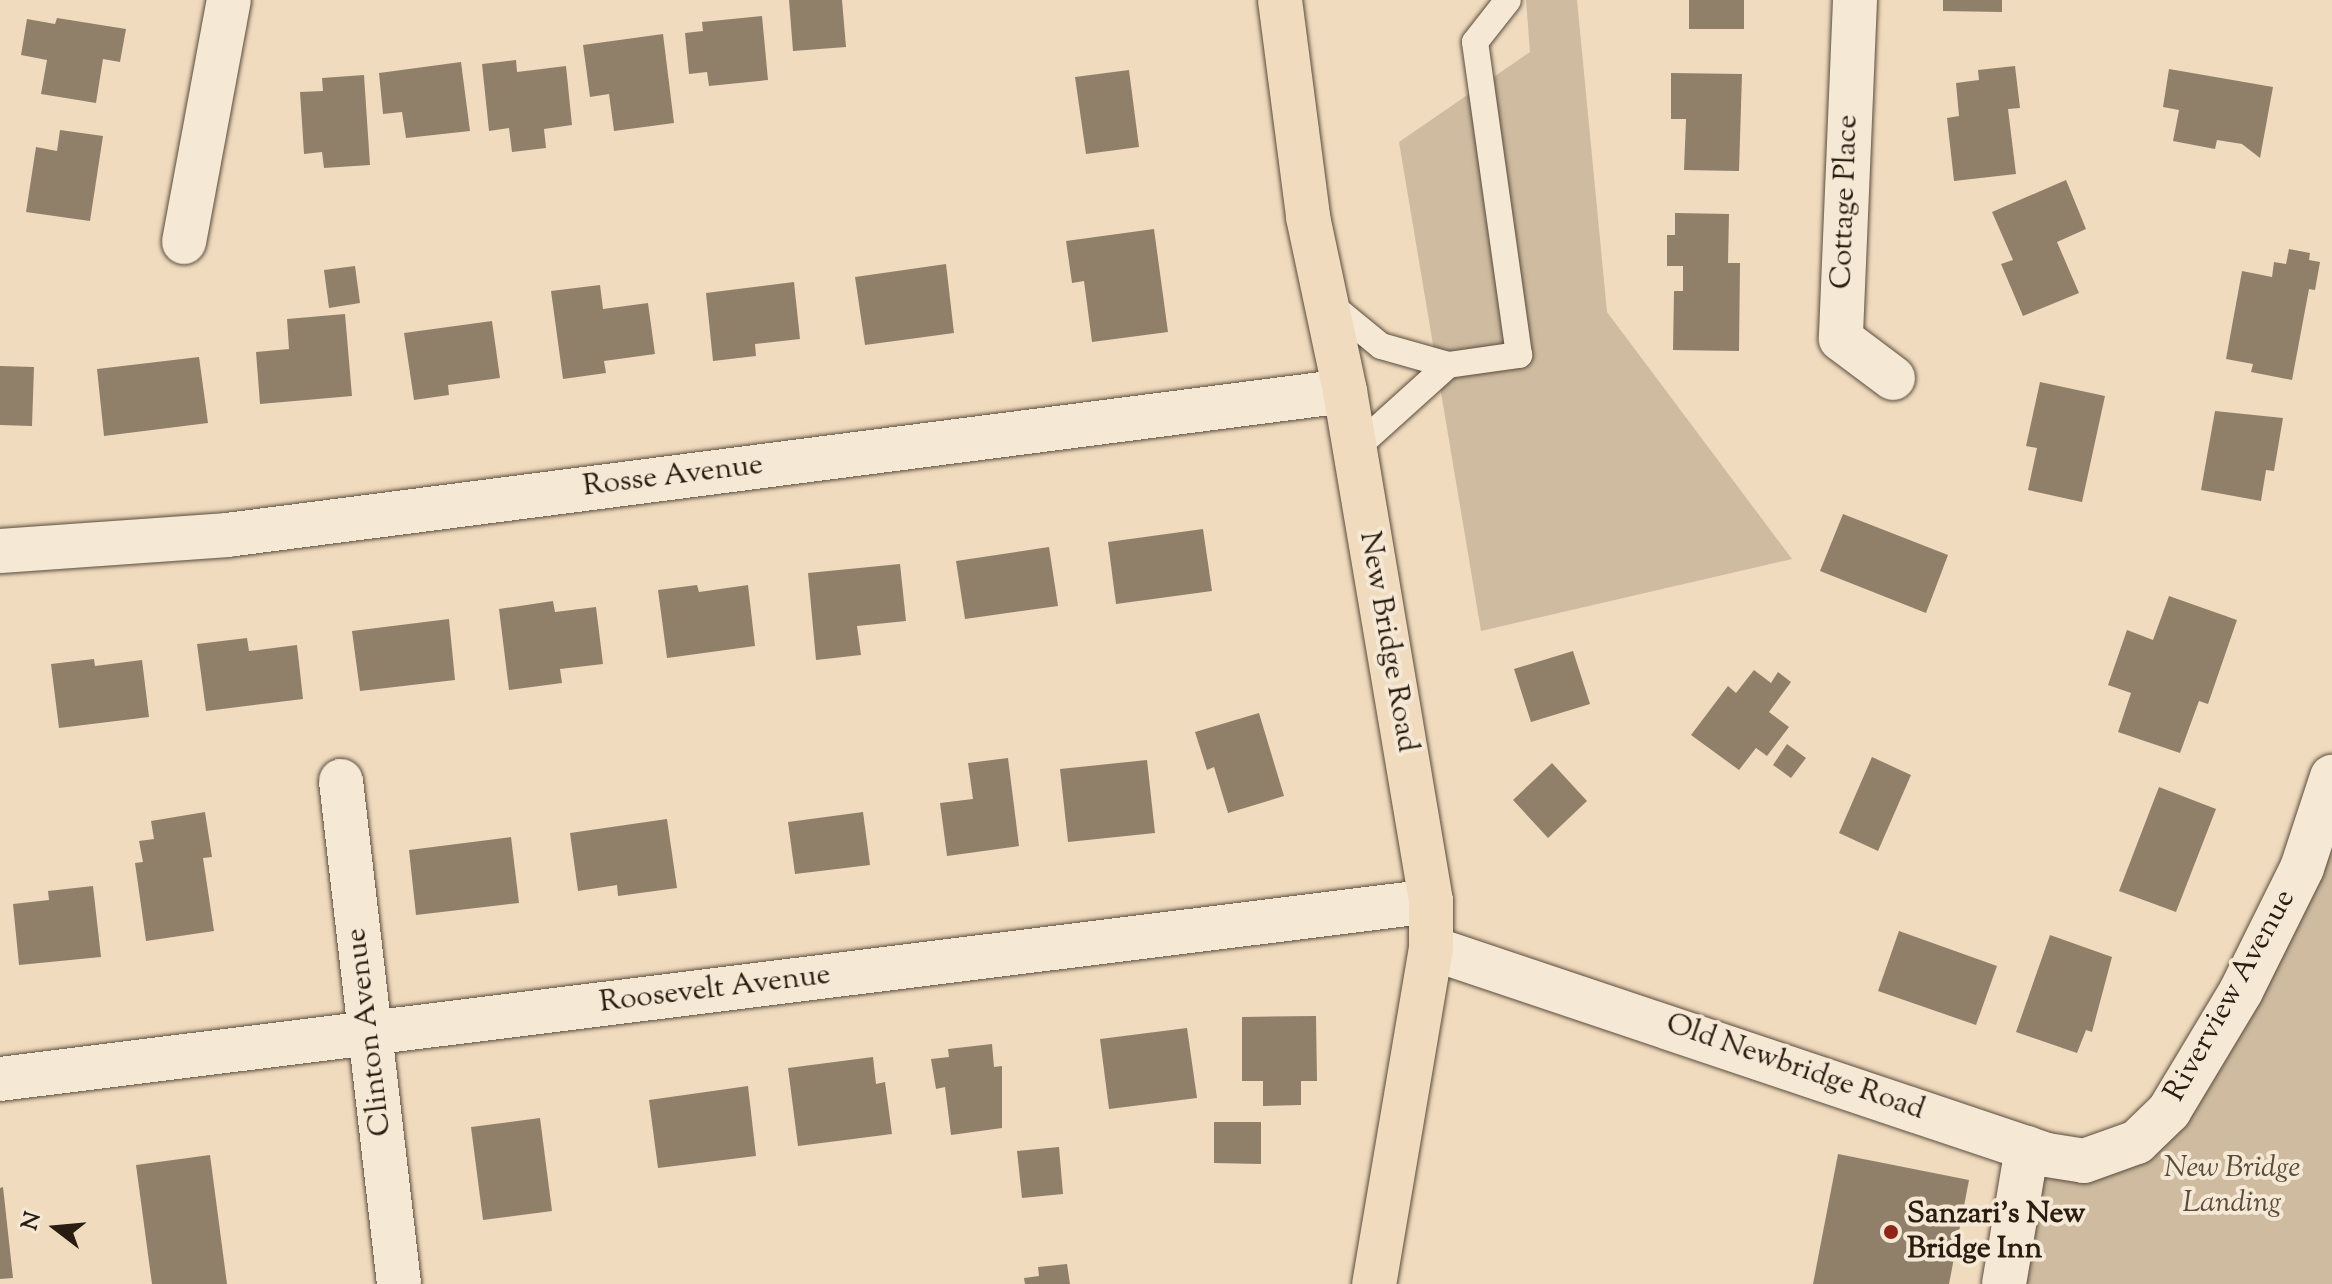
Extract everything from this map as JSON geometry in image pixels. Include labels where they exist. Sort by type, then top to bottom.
[{"type":"main road","name":"New Bridge Road","points":[[1280,0],[1308,217],[1345,391],[1431,901],[1431,948],[1374,1284]]},
{"type":"street","points":[[184,242],[229,0]]},
{"type":"street","name":"Cottage Place","points":[[1855,0],[1841,339],[1893,378]]},
{"type":"street","name":"Rosse Avenue","points":[[0,551],[227,535],[1345,391]]},
{"type":"street","name":"Riverview Avenue","points":[[2027,1148],[2084,1161],[2137,1142],[2169,1111],[2241,991],[2302,868],[2332,777]]},
{"type":"street","name":"Clinton Avenue","points":[[341,781],[399,1284]]},
{"type":"street","name":"Roosevelt Avenue","points":[[0,1079],[1431,901]]},
{"type":"street","name":"Old Newbridge Road","points":[[1431,948],[2027,1148]]},
{"type":"street","points":[[2004,1284],[2027,1148]]},
{"type":"lane","points":[[1326,301],[1381,346],[1448,365],[1519,355],[1475,42],[1508,0]]},
{"type":"lane","points":[[1355,449],[1448,365]]},
{"type":"green space","points":[[1526,0],[1577,0],[1607,312],[1792,559],[1481,631],[1399,142],[1530,52]]},
{"type":"green space","name":"New Bridge Landing","points":[[2332,777],[2332,1284],[2004,1284],[2027,1148],[2137,1142]]},
{"type":"building","points":[[789,0],[842,0],[846,47],[793,51]]},
{"type":"building","points":[[1689,0],[1744,0],[1744,29],[1689,29]]},
{"type":"building","points":[[1943,0],[2002,0],[2002,12],[1943,11]]},
{"type":"building","points":[[762,16],[768,80],[709,86],[707,72],[689,74],[685,33],[703,31],[702,22]]},
{"type":"building","points":[[57,18],[126,29],[120,62],[103,59],[96,103],[41,94],[47,60],[21,55],[27,19],[55,24]]},
{"type":"building","points":[[663,34],[674,123],[614,131],[609,94],[590,97],[583,45]]},
{"type":"building","points":[[516,60],[517,72],[566,66],[572,125],[544,129],[546,148],[512,152],[509,128],[489,131],[482,64]]},
{"type":"building","points":[[461,62],[470,131],[406,138],[402,112],[383,114],[379,73]]},
{"type":"building","points":[[2015,66],[2020,108],[2008,109],[2016,174],[1954,181],[1947,118],[1959,116],[1956,83],[1979,80],[1978,70]]},
{"type":"building","points":[[2169,69],[2273,87],[2260,158],[2242,144],[2217,140],[2215,149],[2173,141],[2179,110],[2163,107]]},
{"type":"building","points":[[1129,70],[1139,147],[1086,154],[1075,77]]},
{"type":"building","points":[[1671,73],[1742,74],[1739,171],[1684,170],[1686,119],[1671,119]]},
{"type":"building","points":[[364,75],[370,165],[324,168],[322,152],[304,154],[300,92],[323,91],[322,78]]},
{"type":"building","points":[[60,130],[103,136],[90,221],[26,212],[36,147],[57,151]]},
{"type":"building","points":[[2066,180],[2086,229],[2057,242],[2079,293],[2023,316],[2001,264],[2013,260],[1992,212]]},
{"type":"building","points":[[1675,213],[1729,214],[1728,263],[1740,263],[1739,351],[1673,350],[1674,291],[1683,291],[1683,266],[1667,266],[1667,235],[1675,235]]},
{"type":"building","points":[[1154,229],[1168,332],[1092,342],[1084,281],[1072,283],[1066,241]]},
{"type":"building","points":[[2289,249],[2310,253],[2309,260],[2320,262],[2315,290],[2309,289],[2292,380],[2251,372],[2253,364],[2226,359],[2242,271],[2272,277],[2274,262],[2286,264]]},
{"type":"building","points":[[946,264],[954,333],[865,345],[855,277]]},
{"type":"building","points":[[355,266],[360,303],[329,308],[324,270]]},
{"type":"building","points":[[794,282],[800,339],[755,344],[756,356],[713,361],[706,293]]},
{"type":"building","points":[[600,285],[603,309],[648,303],[655,354],[604,361],[606,373],[563,379],[551,291]]},
{"type":"building","points":[[345,314],[352,396],[260,404],[256,352],[289,349],[287,319]]},
{"type":"building","points":[[492,321],[500,378],[448,385],[449,395],[414,400],[404,333]]},
{"type":"building","points":[[199,357],[208,423],[104,436],[97,369]]},
{"type":"building","points":[[0,366],[34,367],[32,426],[0,425]]},
{"type":"building","points":[[2040,382],[2105,396],[2082,502],[2028,490],[2037,448],[2026,446]]},
{"type":"building","points":[[2215,411],[2283,418],[2274,471],[2266,470],[2261,501],[2201,490]]},
{"type":"building","points":[[1843,514],[1948,555],[1926,613],[1820,571]]},
{"type":"building","points":[[1203,529],[1212,591],[1116,604],[1108,542]]},
{"type":"building","points":[[1049,547],[1058,606],[965,619],[956,561]]},
{"type":"building","points":[[900,564],[906,621],[857,626],[861,655],[816,660],[808,573]]},
{"type":"building","points":[[697,585],[699,592],[748,585],[755,646],[667,658],[658,590]]},
{"type":"building","points":[[2169,596],[2237,620],[2208,704],[2199,701],[2180,753],[2118,732],[2131,693],[2108,685],[2127,630],[2153,640]]},
{"type":"building","points":[[553,601],[555,612],[596,607],[603,664],[560,669],[562,683],[509,690],[499,609]]},
{"type":"building","points":[[449,619],[455,680],[360,691],[352,631]]},
{"type":"building","points":[[247,638],[249,651],[297,645],[303,699],[206,711],[197,644]]},
{"type":"building","points":[[1573,651],[1590,704],[1531,722],[1514,669]]},
{"type":"building","points":[[94,659],[95,666],[142,660],[149,717],[59,728],[51,664]]},
{"type":"building","points":[[1754,670],[1771,683],[1778,672],[1791,682],[1769,712],[1789,727],[1767,756],[1756,748],[1739,770],[1691,735],[1728,686],[1736,693]]},
{"type":"building","points":[[1259,713],[1284,796],[1228,813],[1214,767],[1207,770],[1195,732]]},
{"type":"building","points":[[1787,744],[1806,758],[1791,778],[1773,765]]},
{"type":"building","points":[[1872,757],[1911,775],[1878,851],[1839,833]]},
{"type":"building","points":[[1008,758],[1019,846],[947,856],[940,803],[973,799],[968,763]]},
{"type":"building","points":[[1147,760],[1155,833],[1068,842],[1060,769]]},
{"type":"building","points":[[1552,763],[1587,801],[1548,838],[1513,800]]},
{"type":"building","points":[[2159,787],[2216,809],[2176,912],[2119,891]]},
{"type":"building","points":[[205,812],[212,857],[203,858],[214,931],[146,941],[135,863],[143,862],[139,841],[154,839],[151,821]]},
{"type":"building","points":[[863,812],[870,865],[795,874],[788,822]]},
{"type":"building","points":[[667,819],[677,888],[618,896],[617,885],[578,891],[570,833]]},
{"type":"building","points":[[511,837],[519,903],[416,915],[409,850]]},
{"type":"building","points":[[93,886],[101,957],[19,965],[13,904],[49,900],[48,891]]},
{"type":"building","points":[[1899,931],[1997,966],[1976,1025],[1878,991]]},
{"type":"building","points":[[2050,935],[2112,957],[2092,1032],[2086,1030],[2077,1053],[2016,1032]]},
{"type":"building","points":[[1316,1016],[1317,1081],[1301,1081],[1301,1105],[1263,1106],[1263,1081],[1242,1081],[1242,1017]]},
{"type":"building","points":[[1187,1028],[1197,1098],[1109,1109],[1100,1039]]},
{"type":"building","points":[[992,1044],[994,1067],[1002,1066],[1002,1128],[951,1135],[945,1087],[936,1089],[931,1059],[949,1057],[948,1049]]},
{"type":"building","points":[[873,1057],[876,1084],[885,1082],[892,1134],[798,1146],[788,1068]]},
{"type":"building","points":[[748,1086],[756,1156],[658,1168],[649,1100]]},
{"type":"building","points":[[540,1118],[552,1211],[483,1220],[471,1127]]},
{"type":"building","points":[[1214,1122],[1261,1122],[1261,1164],[1214,1163]]},
{"type":"building","points":[[1059,1147],[1063,1194],[1022,1198],[1017,1151]]},
{"type":"building","name":"Sanzari's New Bridge Inn","points":[[1838,1154],[1969,1180],[1949,1284],[1813,1284]]},
{"type":"building","points":[[210,1155],[227,1284],[152,1284],[136,1165]]},
{"type":"building","points":[[3,1187],[13,1278],[0,1279],[0,1188]]},
{"type":"building","points":[[1067,1264],[1070,1284],[1025,1284],[1024,1278],[1039,1276],[1038,1267]]},
{"type":"place","name":"Sanzari's New Bridge Inn","points":[[1891,1232]]}]
